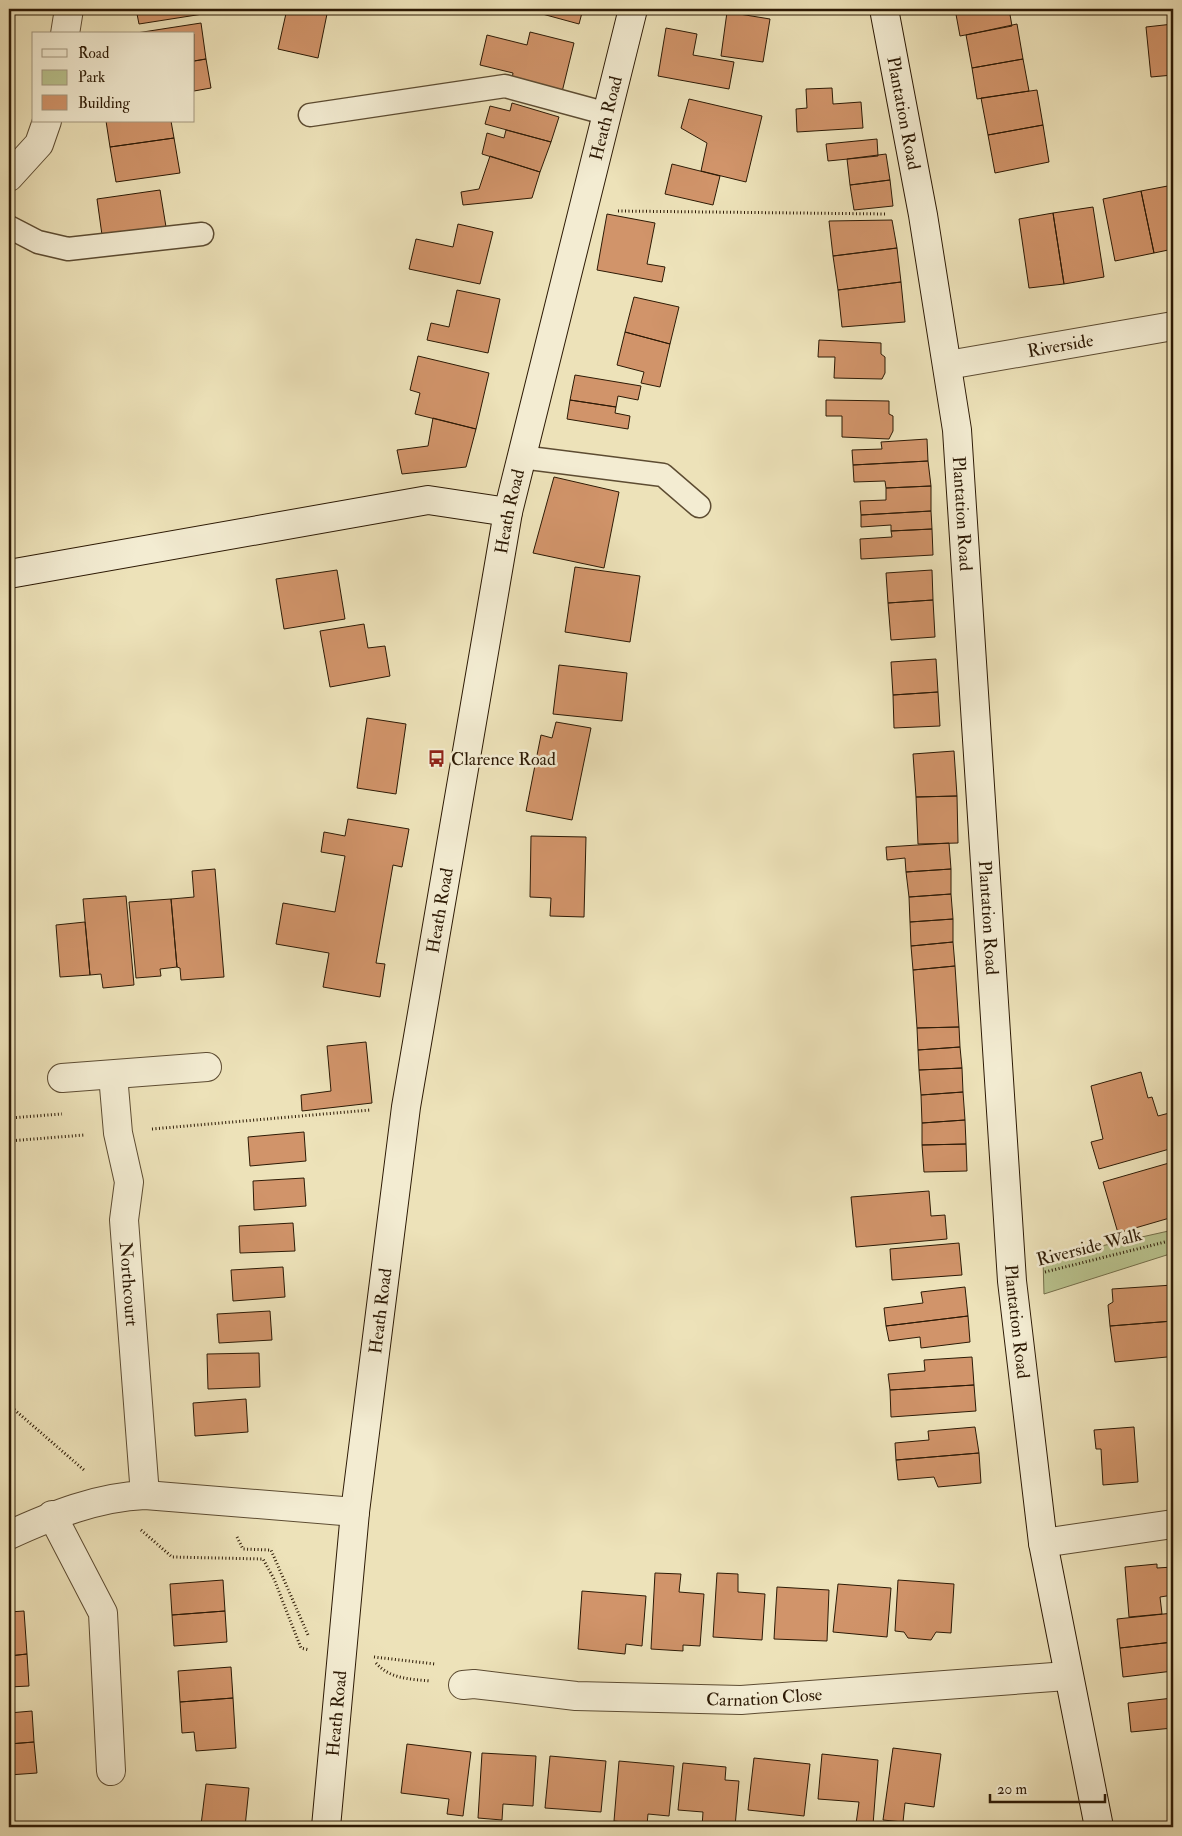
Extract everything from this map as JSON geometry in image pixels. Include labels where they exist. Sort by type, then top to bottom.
[{"type":"street","points":[[65,32],[69,9]]},
{"type":"street","name":"Heath Road","points":[[326,1827],[355,1512],[406,1107],[508,512],[581,212],[608,114],[633,9]]},
{"type":"street","name":"Plantation Road","points":[[884,9],[923,214],[957,430],[1012,1281],[1043,1543],[1099,1827]]},
{"type":"street","points":[[9,177],[40,144],[46,122]]},
{"type":"street","name":"Riverside","points":[[948,365],[1173,326]]},
{"type":"street","points":[[9,574],[428,500],[508,512]]},
{"type":"street","points":[[62,1078],[207,1067]]},
{"type":"street","name":"Northcourt","points":[[113,1075],[118,1132],[129,1182],[124,1220],[145,1495]]},
{"type":"street","points":[[9,1534],[52,1515],[116,1496],[145,1495],[355,1512]]},
{"type":"street","points":[[52,1515],[103,1613],[111,1772]]},
{"type":"street","points":[[1043,1543],[1173,1524]]},
{"type":"street","name":"Carnation Close","points":[[468,1684],[576,1696],[741,1700],[1068,1676]]},
{"type":"lane","points":[[310,115],[504,86],[608,114]]},
{"type":"lane","points":[[9,226],[38,242],[68,249],[202,234]]},
{"type":"lane","points":[[521,457],[663,475],[699,506]]},
{"type":"path","points":[[581,212],[923,214]]},
{"type":"path","points":[[9,1141],[406,1107]]},
{"type":"path","points":[[9,1118],[68,1114]]},
{"type":"path","name":"Riverside Walk","points":[[1012,1281],[1173,1240]]},
{"type":"path","points":[[9,1405],[116,1496],[133,1523],[172,1557],[263,1559],[274,1579],[301,1648],[316,1652]]},
{"type":"path","points":[[221,1501],[243,1549],[271,1550],[312,1643]]},
{"type":"path","points":[[371,1657],[435,1664],[466,1671],[468,1684],[400,1678],[383,1671],[371,1657]]},
{"type":"green space","points":[[1173,1230],[1173,1253],[1044,1294],[1043,1259]]},
{"type":"building","points":[[136,9],[222,9],[222,11],[139,24]]},
{"type":"building","points":[[287,9],[340,9],[341,11],[327,14],[318,58],[278,49]]},
{"type":"building","points":[[536,9],[583,9],[579,24],[535,12]]},
{"type":"building","points":[[955,9],[1009,9],[1012,26],[960,36]]},
{"type":"building","points":[[727,12],[770,19],[763,62],[721,56]]},
{"type":"building","points":[[201,23],[206,59],[195,61],[195,32],[143,32]]},
{"type":"building","points":[[1017,24],[1023,59],[972,68],[966,35]]},
{"type":"building","points":[[1173,24],[1173,75],[1151,77],[1146,27]]},
{"type":"building","points":[[666,28],[697,34],[693,55],[734,62],[729,89],[658,76]]},
{"type":"building","points":[[530,32],[574,43],[562,92],[512,79],[513,73],[480,65],[487,35],[527,45]]},
{"type":"building","points":[[206,59],[211,88],[195,91],[195,61]]},
{"type":"building","points":[[1023,59],[1029,91],[977,99],[972,68]]},
{"type":"building","points":[[832,88],[833,104],[861,102],[863,128],[797,132],[796,109],[807,108],[806,89]]},
{"type":"building","points":[[1037,90],[1043,125],[988,135],[981,98]]},
{"type":"building","points":[[689,99],[762,116],[746,182],[701,171],[707,143],[681,128]]},
{"type":"building","points":[[512,103],[559,117],[551,142],[485,124],[490,106],[510,111]]},
{"type":"building","points":[[106,122],[171,122],[174,138],[110,147]]},
{"type":"building","points":[[1043,125],[1049,162],[995,173],[988,135]]},
{"type":"building","points":[[506,130],[551,142],[540,172],[482,154],[487,133],[504,138]]},
{"type":"building","points":[[174,138],[180,173],[116,182],[110,147]]},
{"type":"building","points":[[877,139],[878,156],[828,161],[826,144]]},
{"type":"building","points":[[886,154],[890,180],[850,185],[847,159]]},
{"type":"building","points":[[490,156],[540,172],[532,198],[463,205],[461,192],[479,189]]},
{"type":"building","points":[[672,164],[720,176],[713,205],[665,194]]},
{"type":"building","points":[[890,180],[893,206],[854,210],[850,185]]},
{"type":"building","points":[[1173,185],[1173,249],[1154,253],[1141,191]]},
{"type":"building","points":[[160,190],[166,227],[102,235],[97,199]]},
{"type":"building","points":[[1141,191],[1154,253],[1115,261],[1103,199]]},
{"type":"building","points":[[1093,207],[1104,277],[1064,284],[1053,213]]},
{"type":"building","points":[[1053,213],[1064,284],[1029,288],[1019,219]]},
{"type":"building","points":[[607,214],[655,223],[647,264],[665,267],[662,282],[597,270]]},
{"type":"building","points":[[892,220],[897,248],[833,256],[829,221]]},
{"type":"building","points":[[458,224],[493,232],[480,284],[409,269],[416,239],[453,247]]},
{"type":"building","points":[[897,248],[901,282],[838,290],[833,256]]},
{"type":"building","points":[[901,282],[905,322],[842,327],[838,290]]},
{"type":"building","points":[[457,290],[500,299],[488,353],[427,340],[431,323],[449,327]]},
{"type":"building","points":[[634,297],[679,307],[670,344],[625,332]]},
{"type":"building","points":[[625,332],[670,344],[660,387],[641,383],[644,372],[617,365]]},
{"type":"building","points":[[819,340],[881,343],[881,354],[885,357],[885,373],[882,379],[834,378],[835,357],[818,357]]},
{"type":"building","points":[[418,356],[489,373],[476,429],[415,414],[420,393],[410,390]]},
{"type":"building","points":[[575,375],[641,386],[638,400],[618,396],[616,407],[570,400]]},
{"type":"building","points":[[570,400],[616,407],[615,413],[630,416],[628,429],[567,419]]},
{"type":"building","points":[[826,400],[889,401],[889,414],[893,416],[893,431],[889,439],[842,437],[842,416],[826,416]]},
{"type":"building","points":[[433,418],[476,429],[466,467],[402,474],[397,450],[428,446]]},
{"type":"building","points":[[927,439],[928,461],[853,465],[852,450],[882,449],[881,442]]},
{"type":"building","points":[[928,461],[931,486],[886,488],[885,481],[854,482],[853,465]]},
{"type":"building","points":[[554,477],[619,492],[604,568],[533,553]]},
{"type":"building","points":[[931,486],[931,511],[861,515],[860,501],[886,500],[886,488]]},
{"type":"building","points":[[931,511],[932,529],[891,531],[891,525],[861,527],[861,515]]},
{"type":"building","points":[[932,529],[933,555],[861,559],[860,539],[892,537],[891,531]]},
{"type":"building","points":[[575,567],[640,576],[630,642],[565,632]]},
{"type":"building","points":[[337,570],[345,619],[284,629],[276,579]]},
{"type":"building","points":[[932,570],[933,600],[888,603],[886,573]]},
{"type":"building","points":[[933,600],[935,637],[891,640],[888,603]]},
{"type":"building","points":[[364,624],[368,648],[385,646],[390,676],[330,687],[320,631]]},
{"type":"building","points":[[936,659],[938,692],[893,695],[891,662]]},
{"type":"building","points":[[559,665],[627,673],[622,721],[553,714]]},
{"type":"building","points":[[938,692],[940,726],[894,728],[893,695]]},
{"type":"building","points":[[367,718],[406,724],[396,794],[357,788]]},
{"type":"building","points":[[556,722],[591,728],[572,820],[526,811],[541,735],[552,738]]},
{"type":"building","points":[[954,751],[957,796],[916,797],[913,754]]},
{"type":"building","points":[[957,796],[958,843],[918,844],[916,797]]},
{"type":"building","points":[[348,819],[409,829],[402,867],[393,865],[376,963],[385,964],[380,997],[323,987],[329,953],[276,944],[283,903],[335,912],[345,856],[321,852],[324,832],[345,836]]},
{"type":"building","points":[[531,836],[586,837],[584,917],[550,916],[551,898],[530,897]]},
{"type":"building","points":[[949,843],[951,869],[906,872],[905,858],[887,860],[886,847]]},
{"type":"building","points":[[215,869],[224,977],[181,980],[180,968],[177,967],[171,899],[194,897],[192,871]]},
{"type":"building","points":[[951,869],[951,894],[909,897],[906,872]]},
{"type":"building","points":[[951,894],[953,919],[910,922],[909,897]]},
{"type":"building","points":[[126,896],[134,985],[103,988],[101,974],[90,975],[83,899]]},
{"type":"building","points":[[171,899],[177,967],[160,969],[161,976],[136,978],[129,902]]},
{"type":"building","points":[[953,919],[953,942],[911,946],[910,922]]},
{"type":"building","points":[[85,922],[90,975],[60,977],[56,925]]},
{"type":"building","points":[[953,942],[955,966],[913,970],[911,946]]},
{"type":"building","points":[[955,966],[959,1027],[917,1028],[913,970]]},
{"type":"building","points":[[959,1027],[960,1047],[918,1050],[917,1028]]},
{"type":"building","points":[[366,1042],[372,1103],[302,1111],[301,1095],[331,1091],[327,1046]]},
{"type":"building","points":[[960,1047],[962,1068],[919,1070],[918,1050]]},
{"type":"building","points":[[962,1068],[963,1092],[921,1095],[919,1070]]},
{"type":"building","points":[[1141,1072],[1148,1098],[1152,1097],[1158,1116],[1173,1112],[1173,1148],[1099,1169],[1091,1142],[1103,1139],[1091,1086]]},
{"type":"building","points":[[963,1092],[965,1120],[922,1123],[921,1095]]},
{"type":"building","points":[[965,1120],[966,1144],[922,1145],[922,1123]]},
{"type":"building","points":[[304,1132],[306,1161],[250,1166],[248,1137]]},
{"type":"building","points":[[966,1144],[967,1171],[924,1172],[922,1145]]},
{"type":"building","points":[[1169,1163],[1173,1177],[1173,1217],[1118,1233],[1103,1182]]},
{"type":"building","points":[[304,1178],[306,1206],[254,1210],[253,1181]]},
{"type":"building","points":[[929,1191],[931,1216],[945,1215],[947,1239],[856,1247],[851,1197]]},
{"type":"building","points":[[293,1223],[295,1251],[240,1253],[239,1226]]},
{"type":"building","points":[[959,1243],[962,1275],[892,1280],[890,1249]]},
{"type":"building","points":[[283,1267],[285,1297],[233,1301],[231,1270]]},
{"type":"building","points":[[1173,1285],[1173,1321],[1110,1326],[1108,1305],[1113,1302],[1112,1289]]},
{"type":"building","points":[[965,1287],[968,1316],[886,1326],[884,1308],[923,1303],[921,1292]]},
{"type":"building","points":[[270,1311],[272,1340],[219,1343],[217,1314]]},
{"type":"building","points":[[968,1316],[970,1342],[921,1348],[920,1337],[889,1341],[886,1326]]},
{"type":"building","points":[[1173,1321],[1173,1354],[1167,1357],[1115,1362],[1110,1326]]},
{"type":"building","points":[[259,1353],[260,1387],[208,1389],[207,1354]]},
{"type":"building","points":[[972,1357],[974,1385],[890,1390],[888,1374],[925,1371],[924,1360]]},
{"type":"building","points":[[974,1385],[976,1411],[891,1417],[890,1390]]},
{"type":"building","points":[[246,1399],[248,1432],[195,1436],[193,1403]]},
{"type":"building","points":[[975,1427],[979,1453],[896,1460],[895,1443],[929,1440],[928,1431]]},
{"type":"building","points":[[1134,1427],[1138,1482],[1103,1485],[1101,1449],[1096,1449],[1094,1430]]},
{"type":"building","points":[[979,1453],[981,1483],[938,1487],[934,1477],[898,1480],[896,1460]]},
{"type":"building","points":[[1157,1564],[1157,1568],[1173,1567],[1173,1595],[1160,1597],[1162,1614],[1129,1617],[1125,1567]]},
{"type":"building","points":[[655,1573],[681,1574],[679,1592],[704,1594],[700,1646],[683,1645],[683,1651],[651,1649]]},
{"type":"building","points":[[717,1573],[738,1574],[738,1592],[765,1594],[762,1640],[713,1637]]},
{"type":"building","points":[[223,1580],[225,1611],[172,1615],[170,1584]]},
{"type":"building","points":[[898,1580],[954,1584],[951,1633],[936,1632],[931,1640],[908,1638],[904,1632],[895,1631]]},
{"type":"building","points":[[838,1584],[891,1588],[887,1637],[833,1632]]},
{"type":"building","points":[[777,1587],[829,1590],[827,1641],[774,1639]]},
{"type":"building","points":[[582,1591],[646,1596],[642,1646],[626,1644],[625,1654],[578,1649]]},
{"type":"building","points":[[24,1611],[27,1654],[9,1656],[9,1612]]},
{"type":"building","points":[[225,1611],[227,1642],[174,1646],[172,1615]]},
{"type":"building","points":[[1173,1613],[1173,1642],[1120,1648],[1117,1619]]},
{"type":"building","points":[[1173,1642],[1173,1671],[1123,1677],[1120,1648]]},
{"type":"building","points":[[27,1654],[29,1686],[9,1687],[9,1656]]},
{"type":"building","points":[[231,1667],[233,1698],[180,1702],[178,1671]]},
{"type":"building","points":[[233,1698],[236,1748],[196,1751],[194,1732],[182,1733],[180,1702]]},
{"type":"building","points":[[1173,1698],[1173,1728],[1131,1732],[1128,1703]]},
{"type":"building","points":[[32,1711],[34,1742],[9,1744],[9,1713]]},
{"type":"building","points":[[34,1742],[37,1773],[9,1775],[9,1744]]},
{"type":"building","points":[[407,1744],[471,1752],[463,1816],[447,1814],[449,1799],[401,1793]]},
{"type":"building","points":[[893,1748],[941,1754],[934,1807],[905,1803],[903,1822],[883,1820]]},
{"type":"building","points":[[482,1753],[536,1756],[533,1806],[503,1804],[502,1820],[478,1818]]},
{"type":"building","points":[[822,1754],[878,1760],[873,1825],[856,1824],[859,1802],[818,1799]]},
{"type":"building","points":[[550,1756],[606,1761],[601,1812],[545,1808]]},
{"type":"building","points":[[754,1758],[810,1764],[804,1816],[748,1810]]},
{"type":"building","points":[[619,1761],[674,1766],[669,1816],[648,1814],[647,1825],[614,1821]]},
{"type":"building","points":[[683,1763],[726,1767],[725,1780],[739,1781],[735,1827],[702,1827],[703,1812],[678,1810]]},
{"type":"building","points":[[206,1784],[249,1788],[245,1827],[201,1825]]},
{"type":"place","name":"Clarence Road","points":[[437,759]]}]
